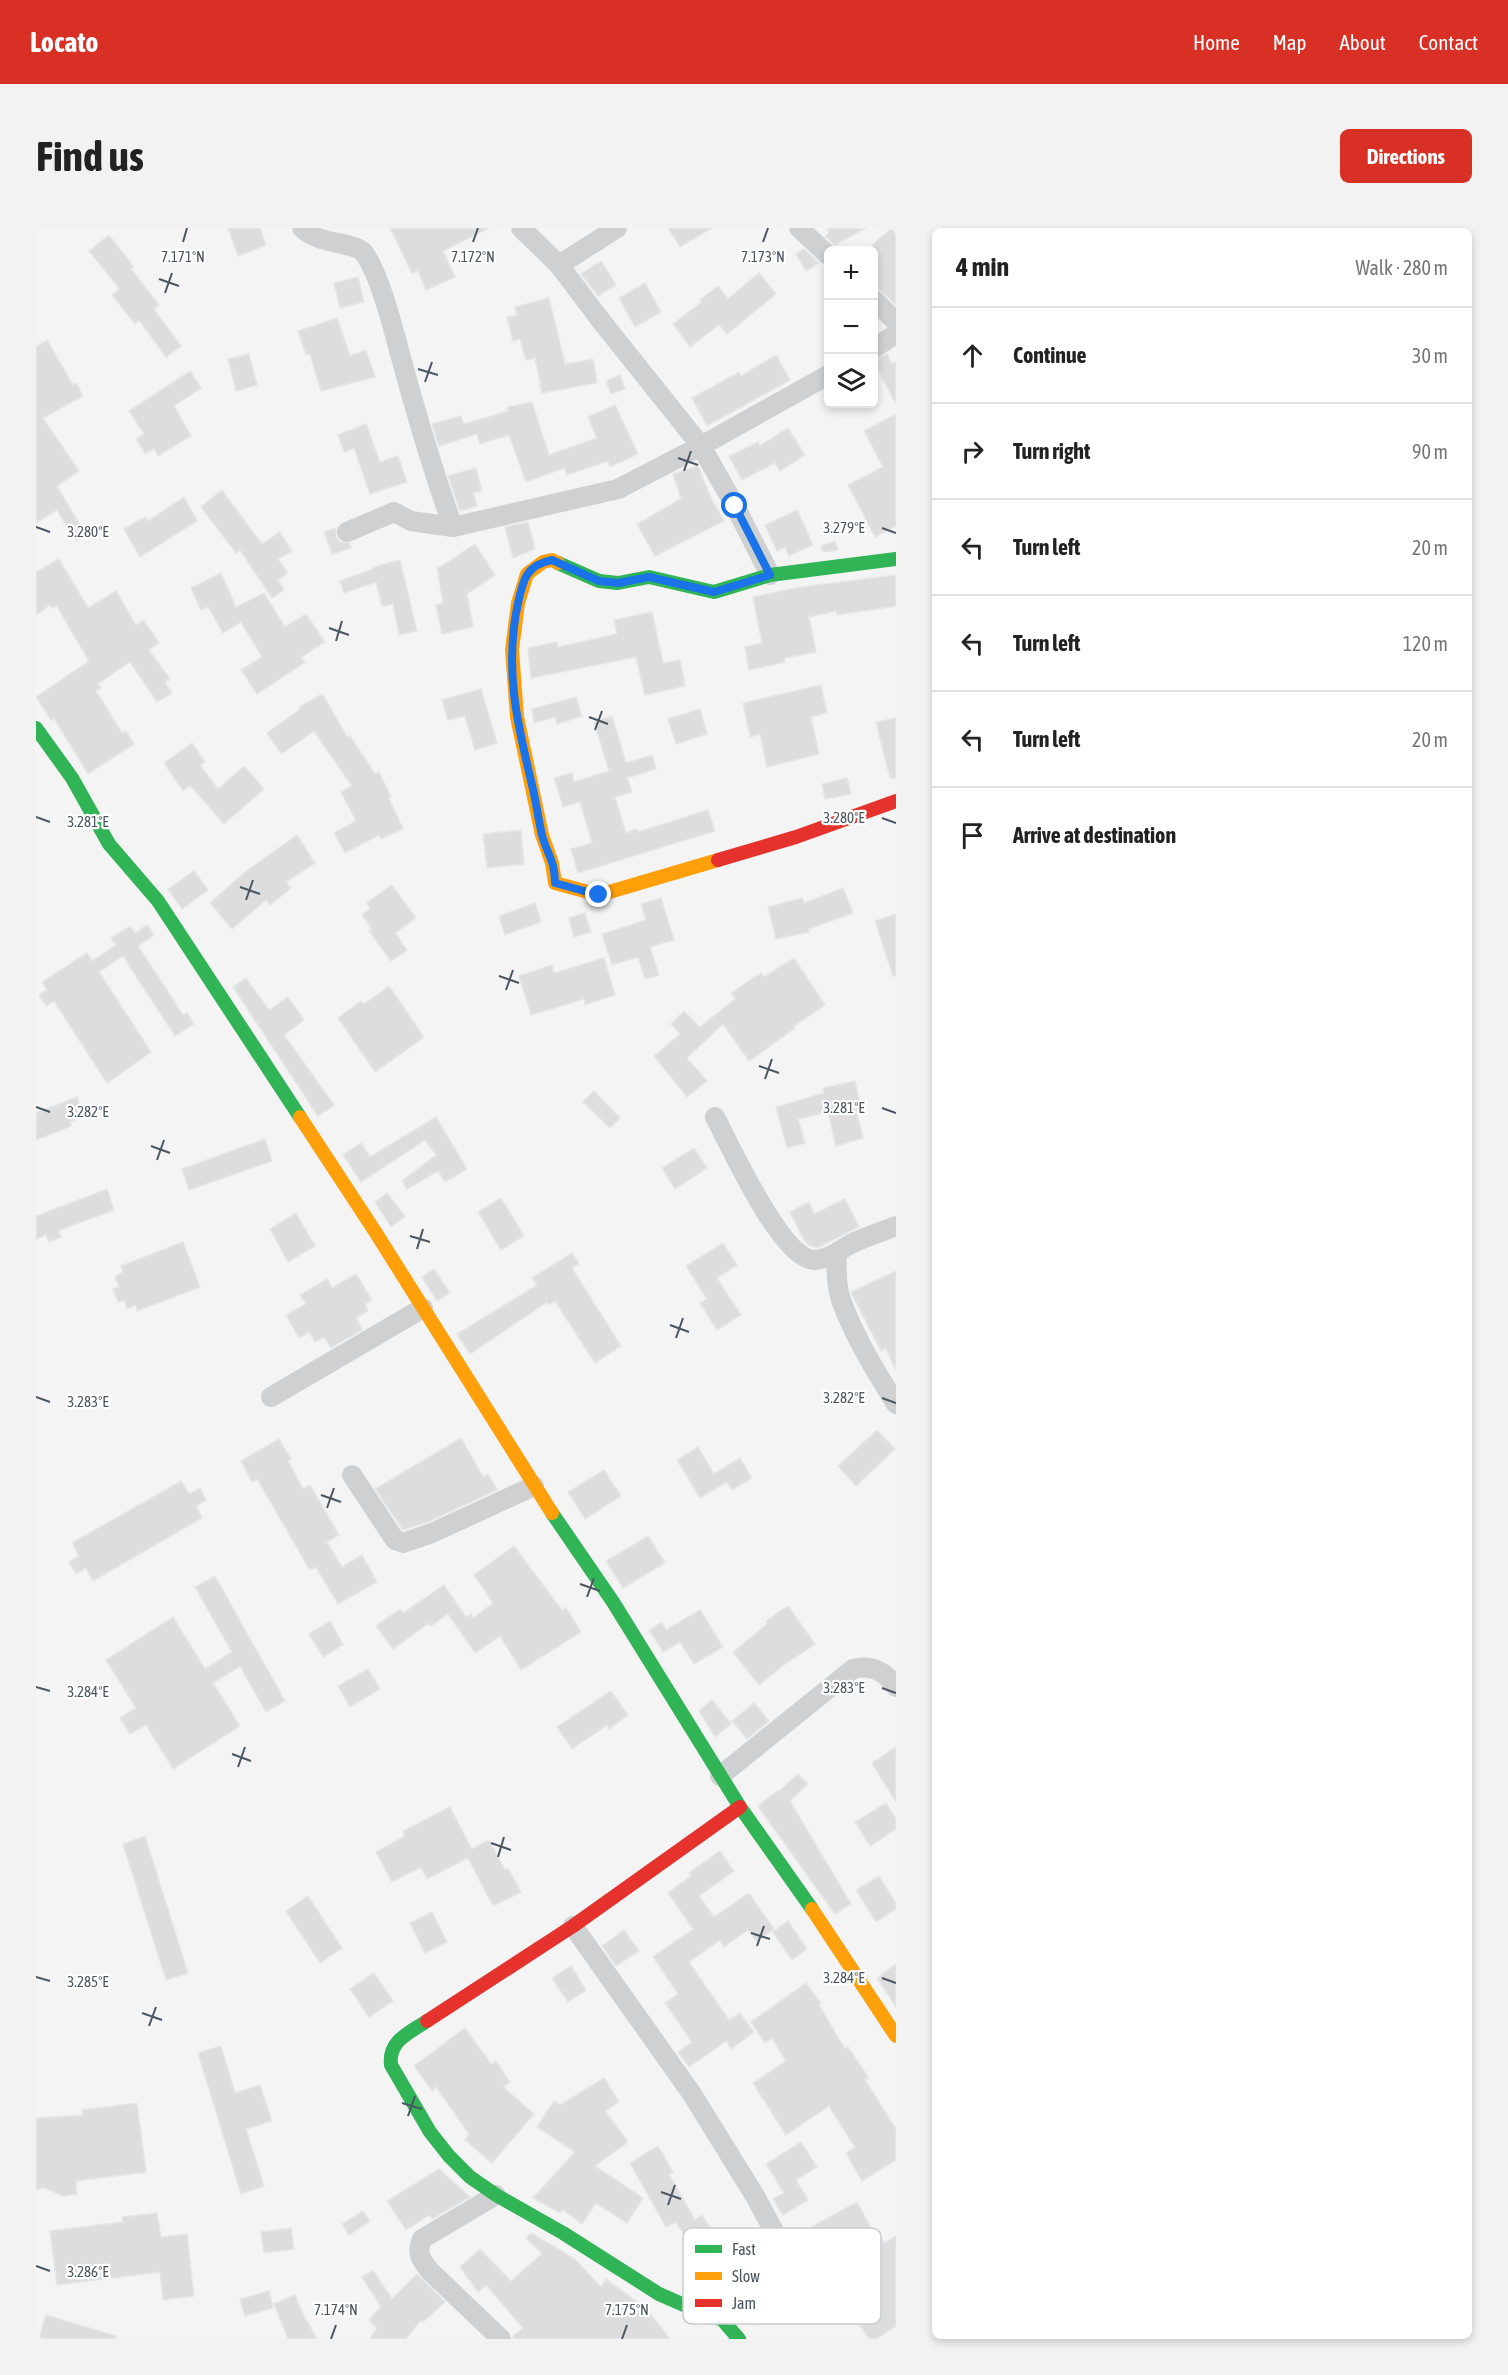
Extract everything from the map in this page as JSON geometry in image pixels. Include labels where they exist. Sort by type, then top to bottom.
[{"type":"street","points":[[302,228],[319,240],[354,247],[362,251],[368,260],[391,320],[431,465],[453,527]]},
{"type":"street","points":[[520,228],[559,265],[701,446],[770,575]]},
{"type":"street","points":[[559,265],[617,228]]},
{"type":"street","points":[[799,228],[824,251]]},
{"type":"street","points":[[878,305],[896,322]]},
{"type":"street","points":[[878,345],[896,334]]},
{"type":"street","points":[[347,532],[394,512],[411,521],[453,527],[618,489],[824,377]]},
{"type":"street","points":[[896,558],[770,575],[714,592],[649,577],[618,583],[599,581],[552,560],[531,568],[523,582],[515,615],[512,689],[521,743],[542,836],[555,866],[555,883],[599,895],[796,837],[896,801]]},
{"type":"street","points":[[36,728],[72,777],[109,844],[158,901],[376,1233],[534,1486],[613,1602],[740,1807],[826,1930],[896,2036]]},
{"type":"street","points":[[715,1117],[765,1212],[793,1250],[813,1260],[837,1253],[856,1242],[896,1226]]},
{"type":"street","points":[[837,1253],[836,1276],[841,1299],[896,1404]]},
{"type":"street","points":[[271,1397],[423,1308]]},
{"type":"street","points":[[352,1475],[395,1540],[404,1543],[441,1529],[534,1486]]},
{"type":"street","points":[[720,1776],[853,1669],[865,1666],[879,1671],[889,1677],[896,1687]]},
{"type":"street","points":[[683,2305],[607,2263],[564,2234],[496,2195],[460,2168],[432,2136],[391,2065],[389,2056],[398,2040],[573,1926],[740,1807]]},
{"type":"street","points":[[573,1926],[692,2094],[772,2228]]},
{"type":"street","points":[[496,2195],[422,2239],[419,2254],[430,2271],[501,2339]]},
{"type":"street","points":[[726,2324],[739,2339]]},
{"type":"building","points":[[228,228],[260,228],[266,245],[238,256]]},
{"type":"building","points":[[390,228],[489,228],[443,251],[455,277],[426,290],[418,271],[412,273]]},
{"type":"building","points":[[668,228],[712,228],[680,247]]},
{"type":"building","points":[[827,228],[866,228],[835,245],[825,236],[829,233]]},
{"type":"building","points":[[892,228],[896,228],[896,305],[878,289],[878,246],[873,246]]},
{"type":"building","points":[[109,235],[134,267],[131,269],[159,305],[154,309],[181,346],[166,357],[139,320],[135,324],[112,295],[120,289],[89,251]]},
{"type":"building","points":[[804,249],[819,263],[806,271],[796,254]]},
{"type":"building","points":[[601,261],[616,285],[598,296],[581,274]]},
{"type":"building","points":[[759,273],[776,294],[727,334],[719,325],[690,347],[673,324],[702,302],[700,300],[718,286],[728,299]]},
{"type":"building","points":[[358,277],[364,302],[340,308],[334,283]]},
{"type":"building","points":[[645,283],[661,312],[635,327],[619,298]]},
{"type":"building","points":[[549,298],[565,364],[593,359],[597,383],[542,393],[535,358],[526,360],[520,339],[513,341],[507,317],[517,315],[515,307]]},
{"type":"building","points":[[337,318],[350,356],[366,350],[375,377],[321,391],[310,354],[306,355],[298,331]]},
{"type":"building","points":[[47,340],[73,385],[76,383],[83,396],[43,418],[79,471],[57,486],[86,535],[76,541],[57,510],[36,523],[36,347]]},
{"type":"building","points":[[249,354],[257,385],[236,391],[228,359]]},
{"type":"building","points":[[887,354],[892,364],[896,362],[896,404],[878,370],[878,358]]},
{"type":"building","points":[[776,355],[790,380],[707,426],[692,398],[739,372],[741,376]]},
{"type":"building","points":[[190,371],[201,388],[174,406],[191,436],[158,456],[154,449],[145,454],[136,439],[144,434],[129,411]]},
{"type":"building","points":[[620,375],[625,389],[611,394],[606,381]]},
{"type":"building","points":[[532,402],[549,455],[597,438],[588,417],[615,405],[638,454],[610,467],[608,461],[567,475],[564,468],[526,482],[509,435],[480,444],[477,434],[439,446],[432,424],[461,416],[464,424],[508,411],[507,407]]},
{"type":"building","points":[[896,414],[896,526],[875,537],[848,485],[883,467],[864,431]]},
{"type":"building","points":[[366,424],[380,462],[398,456],[407,482],[370,494],[354,448],[344,452],[338,435]]},
{"type":"building","points":[[788,428],[805,455],[780,471],[775,463],[742,480],[729,456],[758,442],[760,446]]},
{"type":"building","points":[[698,466],[711,498],[724,521],[655,556],[637,524],[681,499],[673,474]]},
{"type":"building","points":[[476,468],[482,491],[473,493],[477,506],[460,511],[448,476]]},
{"type":"building","points":[[222,490],[262,544],[280,532],[292,551],[278,559],[288,573],[278,580],[284,590],[272,598],[240,550],[236,553],[201,507]]},
{"type":"building","points":[[184,497],[197,521],[140,557],[124,529],[145,517],[148,521]]},
{"type":"building","points":[[797,510],[813,545],[789,556],[785,547],[777,551],[765,525]]},
{"type":"building","points":[[528,522],[535,549],[513,558],[505,527]]},
{"type":"building","points":[[336,528],[336,537],[340,542],[349,543],[351,548],[332,554],[324,532]]},
{"type":"building","points":[[835,541],[838,550],[823,552],[821,546]]},
{"type":"building","points":[[475,544],[495,575],[467,594],[473,627],[442,634],[436,605],[443,603],[437,567]]},
{"type":"building","points":[[59,559],[88,608],[116,591],[136,625],[144,620],[159,643],[149,650],[170,679],[165,682],[172,693],[157,702],[130,662],[98,684],[101,688],[96,691],[122,733],[126,731],[134,744],[88,774],[54,718],[51,720],[36,697],[89,661],[57,606],[52,608],[50,605],[36,615],[36,572]]},
{"type":"building","points":[[400,560],[417,631],[399,635],[393,604],[382,606],[376,582],[344,593],[340,581],[373,569],[373,567]]},
{"type":"building","points":[[221,573],[236,607],[264,593],[285,627],[306,614],[325,642],[301,657],[305,662],[257,694],[241,670],[262,657],[241,622],[223,633],[208,607],[201,610],[191,588]]},
{"type":"building","points":[[896,575],[896,606],[837,615],[836,611],[809,617],[816,652],[784,658],[785,662],[749,670],[745,647],[762,643],[753,597],[801,587]]},
{"type":"building","points":[[652,612],[663,663],[680,660],[685,686],[645,695],[636,657],[531,678],[528,648],[557,642],[558,647],[617,634],[614,620]]},
{"type":"building","points":[[821,685],[827,713],[811,717],[819,754],[767,767],[760,734],[750,737],[743,703]]},
{"type":"building","points":[[481,689],[497,743],[475,750],[465,716],[448,720],[442,700]]},
{"type":"building","points":[[322,694],[348,738],[350,736],[375,774],[379,772],[403,829],[381,839],[379,835],[345,853],[334,833],[356,821],[341,792],[352,786],[314,731],[281,754],[267,733],[300,709],[299,707]]},
{"type":"building","points":[[576,697],[582,716],[557,724],[555,717],[534,723],[532,709]]},
{"type":"building","points":[[700,709],[707,734],[676,744],[668,719]]},
{"type":"building","points":[[612,716],[626,763],[652,755],[656,769],[627,778],[632,792],[615,797],[626,833],[637,829],[638,832],[708,810],[715,831],[578,873],[571,849],[592,843],[580,802],[563,807],[554,778],[572,773],[574,782],[609,771],[594,722]]},
{"type":"building","points":[[896,718],[896,778],[890,778],[876,722]]},
{"type":"building","points":[[192,743],[205,762],[200,765],[218,789],[244,766],[264,789],[224,824],[190,785],[183,791],[164,763]]},
{"type":"building","points":[[847,778],[851,794],[825,799],[822,784]]},
{"type":"building","points":[[521,830],[524,864],[487,868],[483,834]]},
{"type":"building","points":[[297,835],[315,863],[286,882],[291,888],[270,905],[266,900],[232,929],[210,903],[245,872]]},
{"type":"building","points":[[194,871],[208,890],[182,909],[168,889]]},
{"type":"building","points":[[392,885],[416,918],[395,933],[407,950],[391,961],[369,931],[372,929],[362,915],[370,909],[367,903]]},
{"type":"building","points":[[843,888],[853,913],[809,929],[809,932],[776,939],[768,907],[802,898],[804,903]]},
{"type":"building","points":[[661,898],[674,940],[650,947],[659,975],[645,979],[638,957],[612,965],[602,934],[646,920],[641,904]]},
{"type":"building","points":[[535,903],[541,922],[505,935],[499,916]]},
{"type":"building","points":[[585,913],[591,932],[574,937],[569,918]]},
{"type":"building","points":[[896,914],[896,976],[893,976],[875,921]]},
{"type":"building","points":[[147,925],[154,935],[138,946],[183,1015],[187,1013],[194,1024],[175,1036],[123,956],[99,972],[151,1052],[107,1083],[54,1001],[46,1006],[39,995],[47,990],[42,982],[87,953],[92,961],[116,945],[111,938],[130,926],[135,933]]},
{"type":"building","points":[[604,958],[615,995],[585,1005],[584,999],[531,1015],[519,976],[552,965],[554,973]]},
{"type":"building","points":[[794,958],[825,1005],[749,1061],[723,1024],[687,1058],[707,1081],[687,1097],[654,1056],[680,1034],[671,1024],[684,1011],[700,1027],[735,999],[731,993],[761,973],[764,977]]},
{"type":"building","points":[[246,978],[269,1010],[288,997],[304,1020],[284,1035],[334,1105],[318,1116],[233,987]]},
{"type":"building","points":[[389,986],[424,1037],[375,1072],[338,1018],[361,1001],[364,1004]]},
{"type":"building","points":[[855,1081],[860,1104],[855,1106],[863,1138],[836,1146],[828,1112],[798,1119],[805,1143],[787,1148],[776,1107],[824,1093],[823,1088]]},
{"type":"building","points":[[594,1091],[620,1118],[610,1128],[583,1102]]},
{"type":"building","points":[[77,1097],[84,1116],[70,1122],[71,1126],[36,1140],[36,1113]]},
{"type":"building","points":[[436,1117],[467,1169],[445,1182],[438,1171],[407,1189],[402,1181],[436,1155],[425,1140],[361,1182],[343,1155],[361,1143],[370,1157]]},
{"type":"building","points":[[265,1139],[272,1161],[189,1190],[182,1169]]},
{"type":"building","points":[[694,1148],[707,1168],[675,1189],[662,1168]]},
{"type":"building","points":[[107,1189],[114,1210],[58,1231],[61,1237],[49,1242],[46,1235],[36,1239],[36,1216]]},
{"type":"building","points":[[387,1193],[405,1216],[391,1227],[375,1202]]},
{"type":"building","points":[[501,1198],[524,1236],[501,1250],[478,1212]]},
{"type":"building","points":[[845,1199],[859,1227],[817,1248],[809,1245],[804,1240],[790,1212],[809,1202],[814,1214]]},
{"type":"building","points":[[296,1213],[315,1246],[288,1262],[270,1229]]},
{"type":"building","points":[[183,1242],[200,1287],[137,1311],[136,1305],[127,1309],[124,1300],[118,1302],[113,1289],[119,1287],[115,1276],[123,1272],[121,1266]]},
{"type":"building","points":[[723,1243],[737,1265],[717,1278],[741,1315],[717,1330],[700,1303],[707,1299],[686,1266]]},
{"type":"building","points":[[572,1253],[579,1264],[572,1268],[621,1346],[595,1363],[555,1301],[549,1305],[547,1302],[470,1354],[457,1334],[537,1285],[532,1278]]},
{"type":"building","points":[[434,1269],[450,1293],[437,1301],[422,1277]]},
{"type":"building","points":[[896,1271],[896,1371],[886,1348],[881,1351],[851,1292]]},
{"type":"building","points":[[356,1274],[372,1300],[365,1304],[368,1311],[356,1318],[362,1330],[331,1348],[324,1337],[315,1342],[309,1332],[299,1338],[286,1315],[306,1304],[300,1295],[327,1279],[332,1288]]},
{"type":"building","points":[[877,1430],[895,1449],[856,1486],[838,1466]]},
{"type":"building","points":[[461,1438],[483,1477],[488,1474],[497,1490],[428,1522],[403,1530],[375,1489]]},
{"type":"building","points":[[279,1439],[291,1459],[288,1461],[303,1489],[310,1485],[339,1535],[327,1542],[342,1567],[362,1555],[377,1582],[338,1604],[316,1567],[310,1570],[257,1479],[252,1482],[241,1461]]},
{"type":"building","points":[[698,1447],[714,1474],[740,1458],[752,1478],[732,1490],[727,1482],[700,1498],[677,1460]]},
{"type":"building","points":[[604,1470],[621,1496],[585,1519],[568,1492]]},
{"type":"building","points":[[181,1481],[189,1494],[200,1488],[206,1500],[196,1506],[202,1518],[93,1581],[86,1568],[76,1574],[69,1562],[79,1556],[72,1543]]},
{"type":"building","points":[[648,1536],[665,1563],[623,1588],[606,1561]]},
{"type":"building","points":[[514,1546],[562,1610],[566,1608],[581,1632],[521,1670],[500,1636],[475,1653],[448,1614],[431,1626],[429,1623],[393,1649],[376,1626],[400,1609],[403,1613],[444,1585],[466,1617],[471,1614],[473,1618],[493,1603],[474,1575]]},
{"type":"building","points":[[215,1576],[285,1701],[266,1712],[240,1666],[213,1683],[240,1726],[173,1769],[146,1725],[130,1734],[120,1718],[136,1708],[106,1660],[173,1617],[205,1669],[232,1652],[195,1587]]},
{"type":"building","points":[[788,1606],[815,1644],[759,1685],[733,1652],[767,1624],[766,1621]]},
{"type":"building","points":[[700,1610],[723,1647],[694,1664],[680,1642],[663,1652],[649,1630],[662,1622],[666,1630]]},
{"type":"building","points":[[330,1621],[343,1645],[323,1657],[309,1634]]},
{"type":"building","points":[[368,1669],[380,1689],[350,1707],[338,1686]]},
{"type":"building","points":[[611,1691],[628,1715],[609,1729],[607,1725],[572,1749],[557,1727]]},
{"type":"building","points":[[712,1700],[731,1724],[715,1737],[699,1711]]},
{"type":"building","points":[[754,1703],[769,1721],[747,1739],[732,1721]]},
{"type":"building","points":[[896,1747],[896,1802],[872,1763]]},
{"type":"building","points":[[798,1774],[808,1784],[790,1801],[851,1904],[835,1914],[758,1806]]},
{"type":"building","points":[[886,1803],[896,1819],[896,1829],[870,1846],[855,1822]]},
{"type":"building","points":[[450,1807],[472,1849],[489,1840],[505,1870],[508,1868],[521,1892],[493,1906],[468,1858],[427,1879],[421,1867],[392,1882],[376,1852],[405,1836],[403,1831]]},
{"type":"building","points":[[145,1836],[188,1973],[166,1980],[123,1844]]},
{"type":"building","points":[[720,1851],[734,1871],[699,1896],[714,1917],[749,1893],[774,1929],[757,1942],[748,1930],[724,1947],[720,1940],[689,1962],[729,2020],[740,2013],[754,2032],[731,2049],[726,2041],[689,2067],[678,2052],[692,2042],[665,2003],[678,1994],[653,1957],[693,1929],[668,1893],[691,1876],[689,1873]]},
{"type":"building","points":[[879,1876],[896,1903],[896,1909],[876,1922],[856,1890]]},
{"type":"building","points":[[308,1896],[342,1948],[320,1963],[286,1911]]},
{"type":"building","points":[[432,1912],[447,1942],[425,1953],[410,1923]]},
{"type":"building","points":[[788,1921],[807,1949],[792,1960],[773,1932]]},
{"type":"building","points":[[624,1930],[639,1951],[616,1966],[602,1946]]},
{"type":"building","points":[[896,1964],[896,2007],[877,1978]]},
{"type":"building","points":[[571,1966],[586,1990],[568,2002],[552,1978]]},
{"type":"building","points":[[374,1973],[393,2001],[369,2017],[350,1989]]},
{"type":"building","points":[[806,1983],[821,2003],[819,2005],[845,2049],[848,2047],[869,2078],[865,2080],[896,2129],[896,2160],[862,2181],[846,2153],[855,2147],[829,2106],[786,2135],[753,2083],[786,2061],[772,2038],[765,2043],[751,2022]]},
{"type":"building","points":[[465,2028],[491,2064],[496,2061],[510,2082],[503,2087],[534,2114],[492,2163],[465,2140],[469,2134],[436,2087],[432,2091],[414,2066]]},
{"type":"building","points":[[221,2046],[235,2093],[260,2085],[272,2121],[246,2129],[264,2186],[241,2194],[198,2053]]},
{"type":"building","points":[[604,2078],[619,2102],[605,2111],[628,2142],[595,2166],[643,2198],[627,2223],[596,2203],[582,2224],[563,2210],[560,2213],[533,2198],[575,2152],[537,2127],[554,2101],[560,2105]]},
{"type":"building","points":[[137,2103],[146,2172],[76,2181],[77,2194],[64,2196],[44,2188],[36,2189],[36,2118],[83,2115],[82,2110]]},
{"type":"building","points":[[801,2142],[817,2167],[796,2180],[808,2200],[783,2215],[773,2199],[784,2193],[766,2164]]},
{"type":"building","points":[[658,2146],[673,2172],[669,2174],[695,2220],[702,2215],[710,2228],[683,2228],[683,2233],[676,2222],[666,2227],[630,2163]]},
{"type":"building","points":[[439,2169],[470,2197],[432,2219],[429,2215],[406,2230],[387,2201]]},
{"type":"building","points":[[857,2202],[871,2228],[809,2228]]},
{"type":"building","points":[[363,2211],[370,2221],[349,2235],[342,2224]]},
{"type":"building","points":[[157,2213],[161,2237],[187,2234],[194,2296],[163,2300],[160,2272],[57,2285],[50,2231],[123,2222],[122,2217]]},
{"type":"building","points":[[291,2228],[294,2249],[264,2253],[261,2232]]},
{"type":"building","points":[[531,2233],[575,2259],[601,2287],[606,2279],[640,2304],[642,2303],[670,2339],[513,2339],[513,2336],[523,2328],[486,2285],[478,2292],[460,2267],[480,2249],[511,2281],[542,2254],[526,2238]]},
{"type":"building","points":[[896,2236],[896,2326],[876,2339],[869,2339],[859,2324],[881,2324],[881,2238],[885,2243]]},
{"type":"building","points":[[373,2270],[392,2299],[417,2274],[445,2302],[423,2322],[421,2320],[406,2339],[370,2339],[377,2328],[369,2320],[381,2307],[362,2277]]},
{"type":"building","points":[[269,2291],[273,2308],[245,2316],[240,2299]]},
{"type":"building","points":[[295,2295],[317,2339],[288,2339],[274,2304]]},
{"type":"building","points":[[46,2315],[116,2336],[116,2339],[39,2339]]},
{"type":"traffic: fast","points":[[558,563],[599,581],[618,583],[649,577],[714,592],[770,575],[896,559]]},
{"type":"traffic: fast","points":[[36,728],[72,778],[109,844],[158,901],[300,1117]]},
{"type":"traffic: fast","points":[[552,1513],[613,1602],[740,1807],[812,1909]]},
{"type":"traffic: fast","points":[[427,2021],[401,2038],[396,2044],[391,2057],[391,2065],[430,2132],[449,2156],[470,2177],[496,2195],[563,2233],[659,2294],[683,2305]]},
{"type":"traffic: fast","points":[[726,2324],[739,2339]]},
{"type":"traffic: slow","points":[[558,563],[552,560],[543,562],[527,574],[518,603],[512,650],[517,717],[542,835],[552,863],[555,883],[599,895],[718,860]]},
{"type":"traffic: slow","points":[[300,1117],[376,1233],[552,1513]]},
{"type":"traffic: slow","points":[[812,1909],[896,2036]]},
{"type":"traffic: jam","points":[[718,860],[796,837],[896,801]]},
{"type":"traffic: jam","points":[[427,2021],[573,1926],[740,1807]]},
{"type":"route","points":[[599,895],[555,883],[555,866],[542,836],[521,743],[512,689],[515,615],[523,582],[531,568],[552,560],[599,581],[618,583],[649,577],[714,592],[770,575],[735,506]]}]
